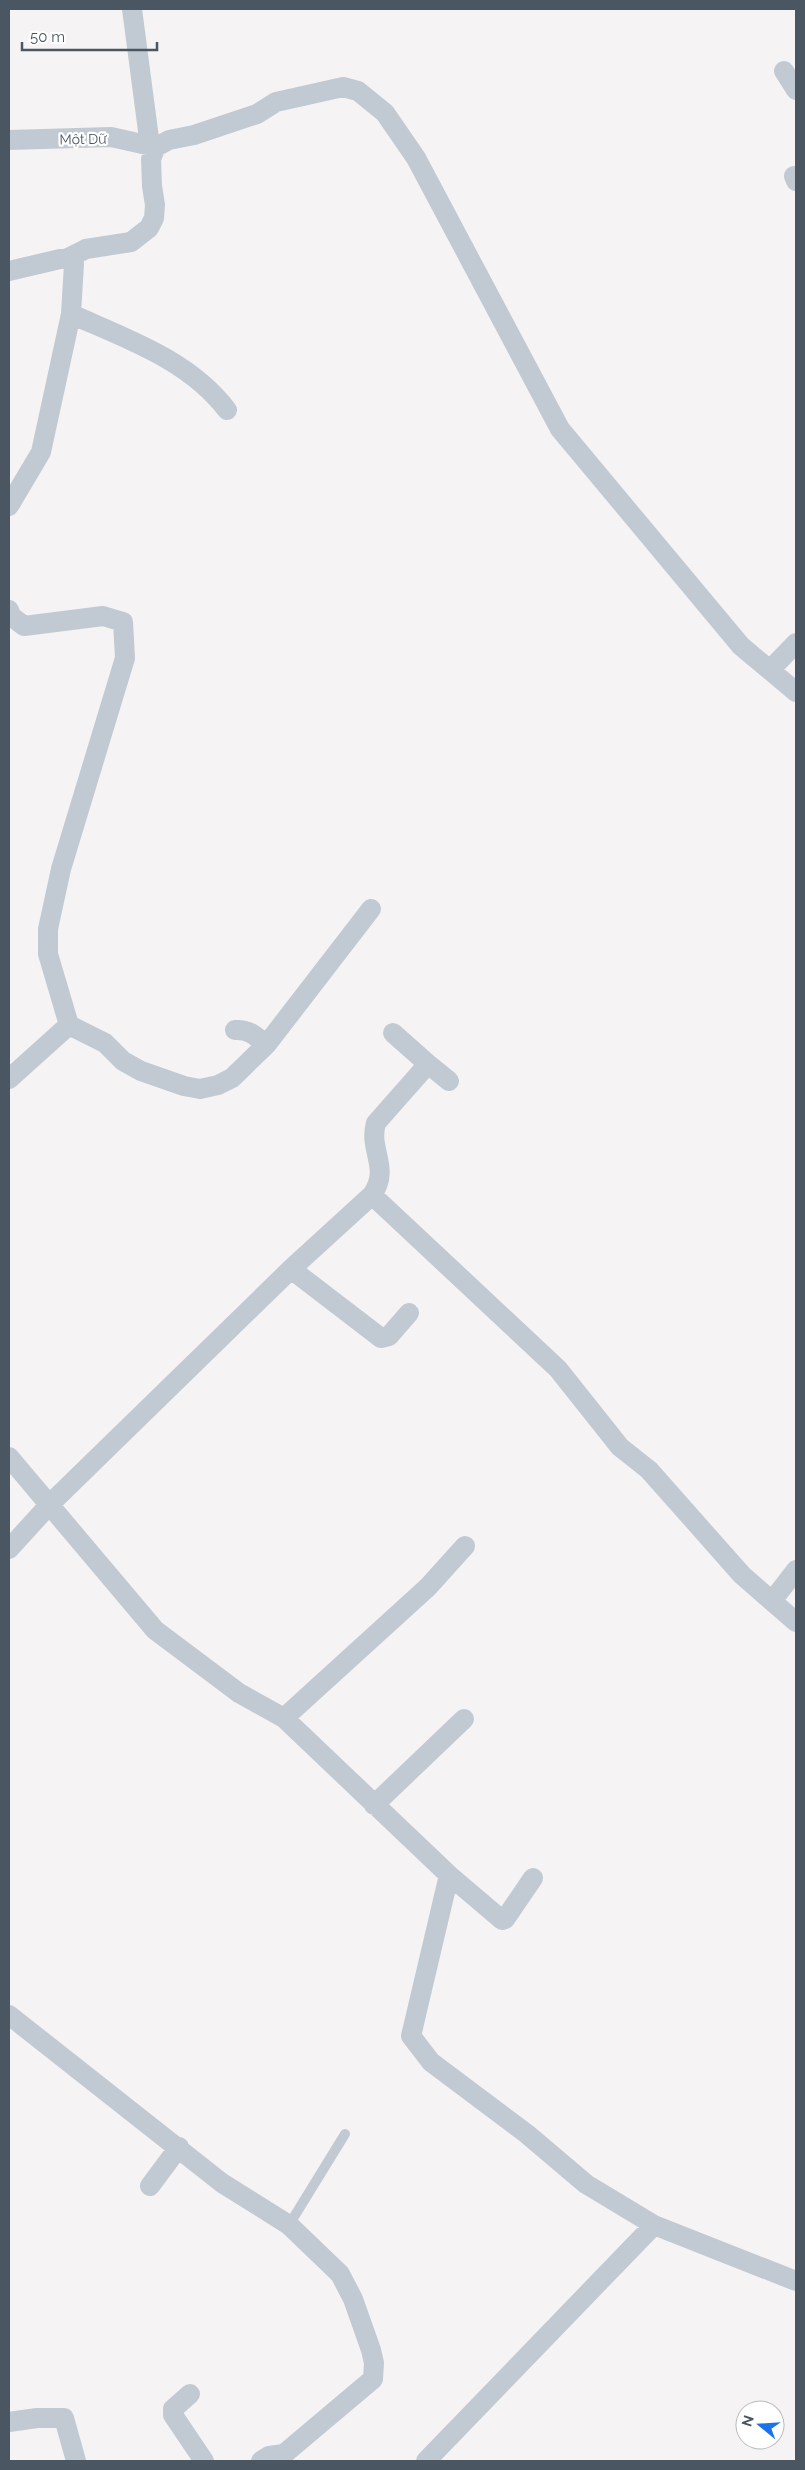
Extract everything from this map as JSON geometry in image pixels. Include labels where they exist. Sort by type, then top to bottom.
[{"type":"street","points":[[9,271],[66,259],[86,250],[131,242],[149,228],[154,218],[155,204],[151,159],[153,147],[132,9]]},
{"type":"street","points":[[784,71],[796,90]]},
{"type":"street","points":[[153,147],[169,140],[194,135],[257,114],[276,102],[343,87],[358,91],[385,113],[416,158],[560,429],[741,646],[796,692]]},
{"type":"street","name":"Một Dữ","points":[[9,140],[112,138],[153,147]]},
{"type":"street","points":[[9,506],[42,452],[71,314],[74,264],[66,259]]},
{"type":"street","points":[[71,314],[164,356],[199,380],[227,410]]},
{"type":"street","points":[[9,610],[11,616],[24,626],[103,616],[123,622],[125,658],[61,869],[48,929],[48,954],[69,1025],[105,1043],[123,1061],[141,1071],[184,1086],[200,1089],[218,1085],[232,1078],[266,1045],[371,909]]},
{"type":"street","points":[[770,670],[796,643]]},
{"type":"street","points":[[9,1079],[69,1025]]},
{"type":"street","points":[[235,1030],[243,1029],[251,1032],[266,1045]]},
{"type":"street","points":[[393,1033],[449,1081]]},
{"type":"street","points":[[9,1549],[50,1504],[290,1269],[372,1195],[381,1177],[374,1131],[376,1123],[428,1064]]},
{"type":"street","points":[[372,1195],[558,1368],[620,1447],[649,1470],[742,1575],[796,1622]]},
{"type":"street","points":[[290,1269],[381,1338],[389,1336],[409,1313]]},
{"type":"street","points":[[9,1457],[155,1630],[239,1693],[284,1718],[374,1806],[449,1875],[502,1920],[505,1919],[533,1878]]},
{"type":"street","points":[[284,1718],[428,1587],[465,1546]]},
{"type":"street","points":[[772,1601],[796,1570]]},
{"type":"street","points":[[374,1806],[464,1719]]},
{"type":"street","points":[[449,1875],[411,2036],[431,2062],[527,2134],[586,2184],[654,2225],[796,2281]]},
{"type":"street","points":[[10,2019],[222,2182],[289,2226],[340,2274],[353,2298],[374,2363],[373,2379],[299,2443],[277,2459]]},
{"type":"street","points":[[150,2186],[179,2148]]},
{"type":"street","points":[[426,2461],[654,2225]]},
{"type":"street","points":[[190,2394],[173,2409],[173,2415],[204,2461]]},
{"type":"street","points":[[9,2422],[37,2418],[64,2418],[76,2461]]},
{"type":"lane","points":[[289,2226],[345,2134]]}]
